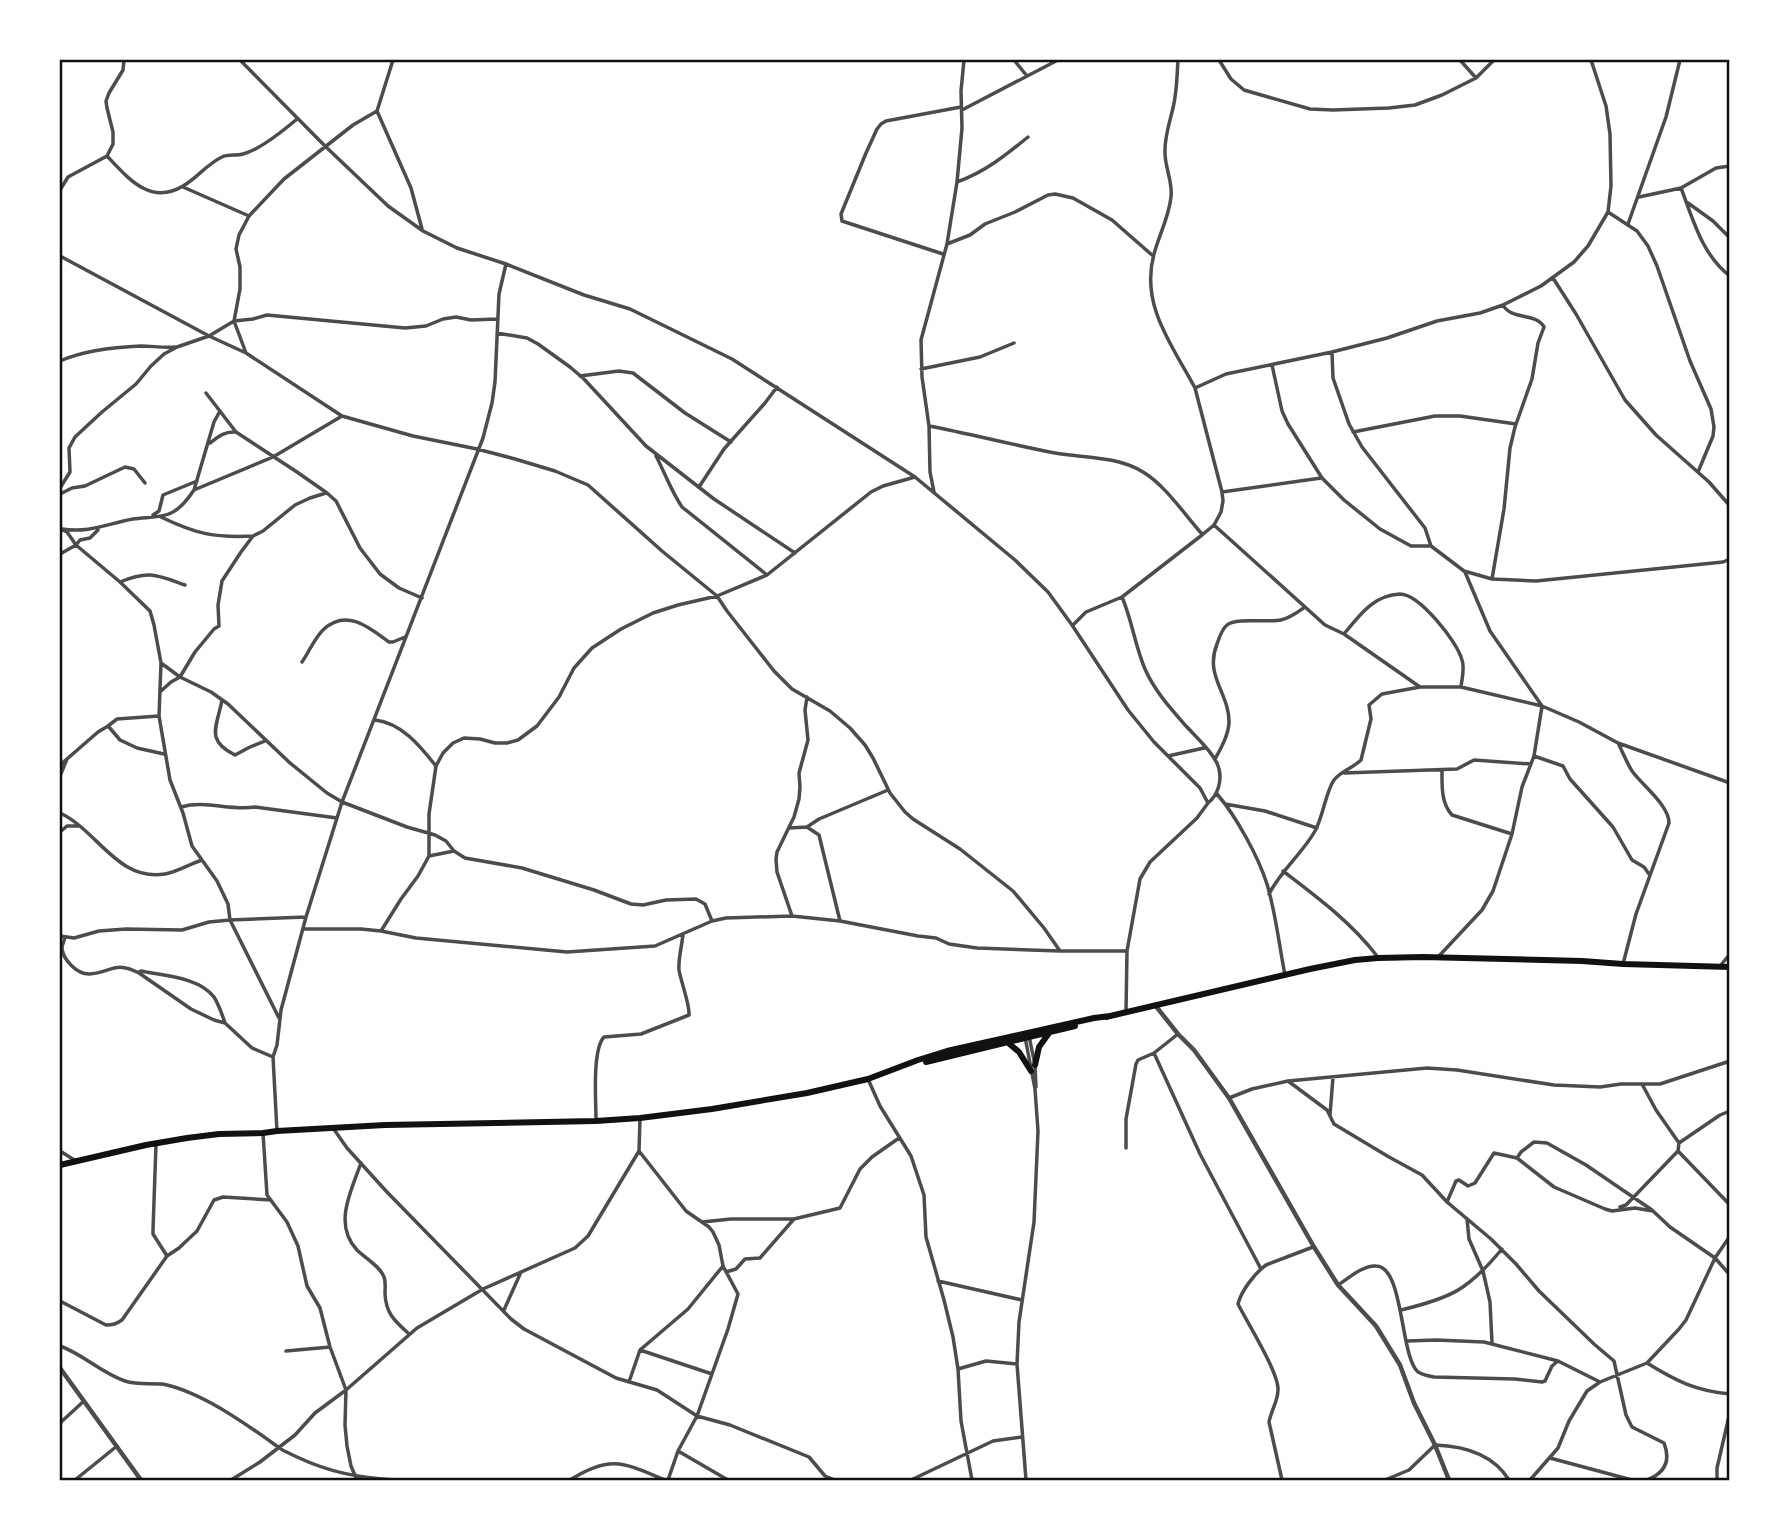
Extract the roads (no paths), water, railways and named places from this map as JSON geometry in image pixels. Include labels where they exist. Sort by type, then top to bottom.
[{"type":"highway","points":[[60,1166],[156,1144],[219,1134],[385,1125],[596,1121],[712,1109],[807,1093],[868,1079],[947,1051],[1051,1032],[1126,1012],[1355,960],[1437,958],[1730,967]]},
{"type":"highway","points":[[900,1067],[1110,1016]]},
{"type":"highway","points":[[1033,1068],[1039,1047],[1051,1032]]},
{"type":"highway","points":[[1006,1041],[1033,1068]]},
{"type":"street","points":[[60,190],[68,177],[107,156],[113,144],[106,101],[123,70],[124,60]]},
{"type":"street","points":[[240,60],[388,206],[423,231],[457,248],[630,309],[732,359],[915,477],[1015,560],[1048,592],[1128,710],[1168,757],[1200,788],[1208,803]]},
{"type":"street","points":[[393,60],[377,111],[411,188],[423,231]]},
{"type":"street","points":[[934,492],[930,472],[929,425],[920,341],[947,244],[957,182],[964,60]]},
{"type":"street","points":[[1014,60],[1027,76]]},
{"type":"street","points":[[944,254],[842,221],[841,214],[881,124],[962,108],[1058,60]]},
{"type":"street","points":[[1072,625],[1086,611],[1122,597],[1214,525],[1221,512],[1222,492],[1195,388],[1164,331],[1149,285],[1153,255],[1171,197],[1165,149],[1174,104],[1178,60]]},
{"type":"street","points":[[1219,60],[1231,79],[1244,90],[1310,109],[1363,110],[1415,105],[1442,95],[1476,78],[1494,60]]},
{"type":"street","points":[[1460,60],[1476,78]]},
{"type":"street","points":[[1195,388],[1226,374],[1332,352],[1387,338],[1437,321],[1480,313],[1541,286],[1574,261],[1588,246],[1608,212],[1610,134],[1606,106],[1591,60]]},
{"type":"street","points":[[1629,224],[1666,117],[1680,60]]},
{"type":"street","points":[[246,353],[234,321],[240,289],[240,267],[236,248],[248,216],[284,178],[353,125],[377,111]]},
{"type":"street","points":[[107,156],[126,177],[150,191],[166,193],[183,187],[224,156],[245,154],[279,134],[297,119]]},
{"type":"street","points":[[957,182],[973,177],[996,163],[1028,137]]},
{"type":"street","points":[[1639,197],[1681,188],[1716,168],[1730,166]]},
{"type":"street","points":[[183,187],[248,216]]},
{"type":"street","points":[[1681,188],[1705,248],[1718,266],[1730,276]]},
{"type":"street","points":[[947,244],[985,224],[1055,194],[1073,198],[1112,220],[1153,255]]},
{"type":"street","points":[[1687,202],[1713,221],[1730,238]]},
{"type":"street","points":[[1608,212],[1629,224],[1648,246],[1711,409],[1713,436],[1698,472]]},
{"type":"street","points":[[60,256],[246,353],[342,416],[413,436],[477,449],[555,471],[588,485],[717,596],[774,671],[792,689],[830,710],[850,728],[873,758],[888,790],[905,813],[960,849],[1013,891],[1060,951]]},
{"type":"street","points":[[276,1131],[273,1057],[290,973],[342,802],[483,438],[495,382],[499,295],[506,264]]},
{"type":"street","points":[[1553,278],[1577,314],[1625,400],[1656,435],[1709,482],[1730,506]]},
{"type":"street","points":[[1492,579],[1510,448],[1544,327],[1542,322],[1511,314],[1503,305]]},
{"type":"street","points":[[60,488],[70,472],[69,448],[75,437],[136,384],[164,354],[209,336],[234,321],[267,315],[405,328],[426,326],[456,317],[471,320],[497,319]]},
{"type":"street","points":[[497,333],[527,338],[538,344],[580,376],[654,453],[751,524],[795,552]]},
{"type":"street","points":[[921,369],[980,357],[1014,343]]},
{"type":"street","points":[[60,361],[105,349],[177,347]]},
{"type":"street","points":[[1332,352],[1333,378],[1349,424],[1362,447],[1425,528],[1431,546],[1464,571],[1492,579],[1536,581],[1723,562],[1730,559]]},
{"type":"street","points":[[1272,365],[1287,424],[1322,478],[1380,529],[1410,546],[1431,546]]},
{"type":"street","points":[[580,376],[619,371],[634,373],[685,412],[731,442]]},
{"type":"street","points":[[699,487],[724,449],[777,387]]},
{"type":"street","points":[[206,393],[236,432],[336,501],[360,548],[380,574],[399,588],[422,598]]},
{"type":"street","points":[[161,517],[173,513],[194,490],[214,422],[220,411]]},
{"type":"street","points":[[194,490],[273,457],[342,416]]},
{"type":"street","points":[[1353,432],[1434,416],[1460,416],[1516,424]]},
{"type":"street","points":[[929,425],[1056,453],[1121,463],[1138,469],[1157,483],[1202,535]]},
{"type":"street","points":[[209,445],[223,433],[236,432]]},
{"type":"street","points":[[654,453],[681,507],[766,575]]},
{"type":"street","points":[[60,494],[85,486],[125,467],[134,469],[145,483]]},
{"type":"street","points":[[381,931],[429,856],[429,814],[436,766],[443,752],[453,743],[464,738],[507,743],[518,740],[537,726],[559,696],[573,668],[592,648],[653,613],[717,596],[766,575],[877,488],[915,477]]},
{"type":"street","points":[[1222,492],[1322,478]]},
{"type":"street","points":[[60,529],[74,531],[100,528],[153,515],[159,511],[163,495],[197,481]]},
{"type":"street","points":[[161,691],[180,677],[195,652],[219,626],[222,582],[240,552],[254,536],[295,505],[327,493]]},
{"type":"street","points":[[153,515],[209,535],[254,536]]},
{"type":"street","points":[[1214,525],[1325,625],[1344,634],[1420,687]]},
{"type":"street","points":[[60,554],[80,540],[89,538],[100,528]]},
{"type":"street","points":[[60,529],[150,611],[161,663],[159,716],[170,780],[192,846],[217,881],[228,904],[230,920],[279,1019]]},
{"type":"street","points":[[1437,958],[1489,900],[1512,834],[1522,787],[1534,756],[1542,706],[1490,631],[1464,571]]},
{"type":"street","points":[[120,582],[146,574],[185,585]]},
{"type":"street","points":[[1344,634],[1369,605],[1390,596],[1403,594],[1412,598],[1436,619],[1452,640],[1462,660],[1461,687]]},
{"type":"street","points":[[1122,597],[1145,671],[1171,708],[1215,759],[1220,769],[1217,794],[1197,818],[1161,850],[1144,870],[1127,951],[1126,1012]]},
{"type":"street","points":[[1215,759],[1223,745],[1229,723],[1227,707],[1213,668],[1214,654],[1224,629],[1235,622],[1282,620],[1305,607]]},
{"type":"street","points":[[302,662],[326,628],[341,621],[365,624],[389,642],[407,636]]},
{"type":"street","points":[[161,663],[180,677],[222,700],[314,783],[342,802],[407,827],[430,832],[446,841],[454,851],[465,858],[522,868],[631,904],[696,899],[705,904],[712,921]]},
{"type":"street","points":[[1269,894],[1283,871],[1317,828],[1329,789],[1336,778],[1358,764],[1363,756],[1370,719],[1369,705],[1382,694],[1420,687],[1461,687],[1542,706],[1618,743],[1730,785]]},
{"type":"street","points":[[792,916],[775,865],[777,852],[794,817],[799,799],[799,773],[808,740],[807,697]]},
{"type":"street","points":[[222,700],[215,733],[217,742],[224,750],[235,755],[266,741]]},
{"type":"street","points":[[60,765],[117,719],[159,716]]},
{"type":"street","points":[[375,720],[388,722],[403,731],[419,744],[436,766]]},
{"type":"street","points":[[108,726],[120,740],[137,748],[164,754]]},
{"type":"street","points":[[1618,743],[1632,771],[1669,818],[1636,915],[1623,964]]},
{"type":"street","points":[[1168,757],[1205,748]]},
{"type":"street","points":[[1534,756],[1563,766],[1570,779],[1613,827],[1632,860],[1644,867],[1649,874]]},
{"type":"street","points":[[60,776],[67,759]]},
{"type":"street","points":[[1342,774],[1457,769],[1475,760],[1531,764]]},
{"type":"street","points":[[1442,770],[1444,801],[1452,815],[1512,834]]},
{"type":"street","points":[[807,827],[819,819],[888,790]]},
{"type":"street","points":[[1217,794],[1252,850],[1266,881],[1285,975]]},
{"type":"street","points":[[181,807],[193,804],[255,807],[337,818]]},
{"type":"street","points":[[1225,804],[1265,811],[1317,828]]},
{"type":"street","points":[[60,813],[81,826],[121,864],[146,875],[166,874],[202,860]]},
{"type":"street","points":[[60,832],[67,825],[81,826]]},
{"type":"street","points":[[789,828],[807,827],[819,835],[840,921]]},
{"type":"street","points":[[429,856],[454,851]]},
{"type":"street","points":[[1283,871],[1342,918],[1363,938],[1378,958]]},
{"type":"street","points":[[303,929],[347,928],[381,931],[416,938],[566,953],[655,946],[712,921],[726,918],[792,916],[840,921],[936,938],[949,944],[965,946],[1127,951]]},
{"type":"street","points":[[60,936],[74,938],[99,930],[182,930],[209,922],[306,917]]},
{"type":"street","points":[[596,1121],[597,1050],[601,1040],[604,1037],[640,1034],[689,1015],[680,972],[683,934]]},
{"type":"street","points":[[65,937],[62,947],[66,959],[83,973],[99,972],[113,967],[130,968],[191,1009],[225,1023]]},
{"type":"street","points":[[1718,967],[1730,954]]},
{"type":"street","points":[[139,973],[141,971],[181,979],[204,987],[215,999],[225,1023],[252,1048],[273,1057]]},
{"type":"street","points":[[1156,1005],[1194,1050],[1229,1098],[1338,1285],[1376,1326],[1400,1365],[1449,1480]]},
{"type":"street","points":[[1126,1148],[1126,1119],[1136,1064],[1178,1034]]},
{"type":"street","points":[[1026,1480],[1017,1364],[1022,1300],[1034,1223],[1038,1131],[1033,1068],[1027,1035]]},
{"type":"street","points":[[1154,1053],[1199,1153],[1261,1269]]},
{"type":"street","points":[[1229,1098],[1252,1089],[1288,1081],[1427,1068],[1554,1085],[1601,1087],[1660,1084],[1730,1061]]},
{"type":"street","points":[[1330,1117],[1333,1077]]},
{"type":"street","points":[[868,1079],[911,1156],[924,1195],[926,1237],[953,1337],[961,1421],[972,1480]]},
{"type":"street","points":[[1288,1081],[1326,1110],[1334,1124],[1422,1175],[1447,1202],[1502,1249],[1539,1291],[1614,1361],[1626,1415],[1632,1427],[1664,1443],[1667,1452],[1667,1460],[1660,1473],[1647,1480]]},
{"type":"street","points":[[1612,1211],[1626,1205],[1678,1151],[1679,1143],[1642,1084]]},
{"type":"street","points":[[1679,1143],[1730,1111]]},
{"type":"street","points":[[232,1480],[295,1435],[315,1413],[346,1390],[409,1334],[483,1289],[582,1244],[639,1151],[640,1118]]},
{"type":"street","points":[[333,1128],[347,1148],[386,1191],[524,1329],[616,1378],[657,1390],[697,1416],[730,1425],[809,1457],[825,1476],[835,1480]]},
{"type":"street","points":[[263,1133],[266,1189],[298,1246],[307,1286],[320,1308],[330,1347],[346,1390],[347,1446],[357,1479]]},
{"type":"street","points":[[700,1222],[794,1219],[840,1208],[860,1169],[899,1138]]},
{"type":"street","points":[[1517,1158],[1534,1142],[1547,1143],[1606,1178],[1653,1211],[1670,1227],[1715,1258],[1730,1275]]},
{"type":"street","points":[[156,1144],[153,1234],[167,1256]]},
{"type":"street","points":[[60,1151],[78,1162]]},
{"type":"street","points":[[570,1480],[586,1469],[601,1464],[629,1465],[667,1480],[678,1451],[697,1416],[738,1299],[723,1266],[716,1237],[709,1227],[692,1217],[678,1203],[639,1151]]},
{"type":"street","points":[[1678,1151],[1730,1205]]},
{"type":"street","points":[[1447,1202],[1456,1181],[1468,1186],[1475,1183],[1494,1153],[1517,1158],[1554,1187],[1612,1211],[1635,1208],[1653,1211]]},
{"type":"street","points":[[361,1163],[349,1195],[345,1217],[347,1238],[384,1277],[387,1310],[409,1334]]},
{"type":"street","points":[[60,1301],[106,1325],[113,1325],[122,1320],[167,1256],[193,1236],[211,1203],[217,1198],[271,1200]]},
{"type":"street","points":[[726,1272],[736,1269],[745,1259],[760,1258],[794,1219]]},
{"type":"street","points":[[1467,1219],[1469,1239],[1483,1271],[1490,1302],[1492,1344]]},
{"type":"street","points":[[1530,1480],[1558,1448],[1569,1421],[1587,1391],[1600,1382],[1647,1363],[1668,1343],[1686,1320],[1715,1258],[1730,1236]]},
{"type":"street","points":[[1282,1480],[1269,1422],[1278,1396],[1278,1381],[1238,1304],[1240,1297],[1266,1265],[1314,1247]]},
{"type":"street","points":[[1401,1310],[1455,1293],[1483,1271],[1502,1249]]},
{"type":"street","points":[[1338,1285],[1364,1269],[1378,1265],[1383,1267],[1388,1273],[1401,1310],[1410,1357],[1422,1374],[1434,1377],[1542,1382],[1558,1361]]},
{"type":"street","points":[[629,1382],[640,1350],[688,1309],[723,1266]]},
{"type":"street","points":[[504,1310],[521,1272]]},
{"type":"street","points":[[938,1281],[1022,1300]]},
{"type":"street","points":[[1407,1341],[1492,1344],[1558,1361],[1600,1382]]},
{"type":"street","points":[[60,1346],[122,1380],[172,1386],[195,1395],[247,1425],[279,1448],[322,1468],[357,1479],[394,1480]]},
{"type":"street","points":[[286,1351],[330,1347]]},
{"type":"street","points":[[640,1350],[712,1374]]},
{"type":"street","points":[[958,1369],[986,1361],[1017,1364]]},
{"type":"street","points":[[1647,1363],[1693,1388],[1730,1394]]},
{"type":"street","points":[[60,1368],[141,1480]]},
{"type":"street","points":[[60,1423],[84,1401]]},
{"type":"street","points":[[1717,1480],[1717,1468],[1730,1412]]},
{"type":"street","points":[[911,1480],[993,1441],[1022,1437]]},
{"type":"street","points":[[1385,1480],[1409,1470],[1436,1445],[1469,1449],[1496,1465],[1510,1480]]},
{"type":"street","points":[[75,1480],[117,1446]]},
{"type":"street","points":[[678,1451],[728,1480]]},
{"type":"street","points":[[1550,1458],[1632,1480]]}]
